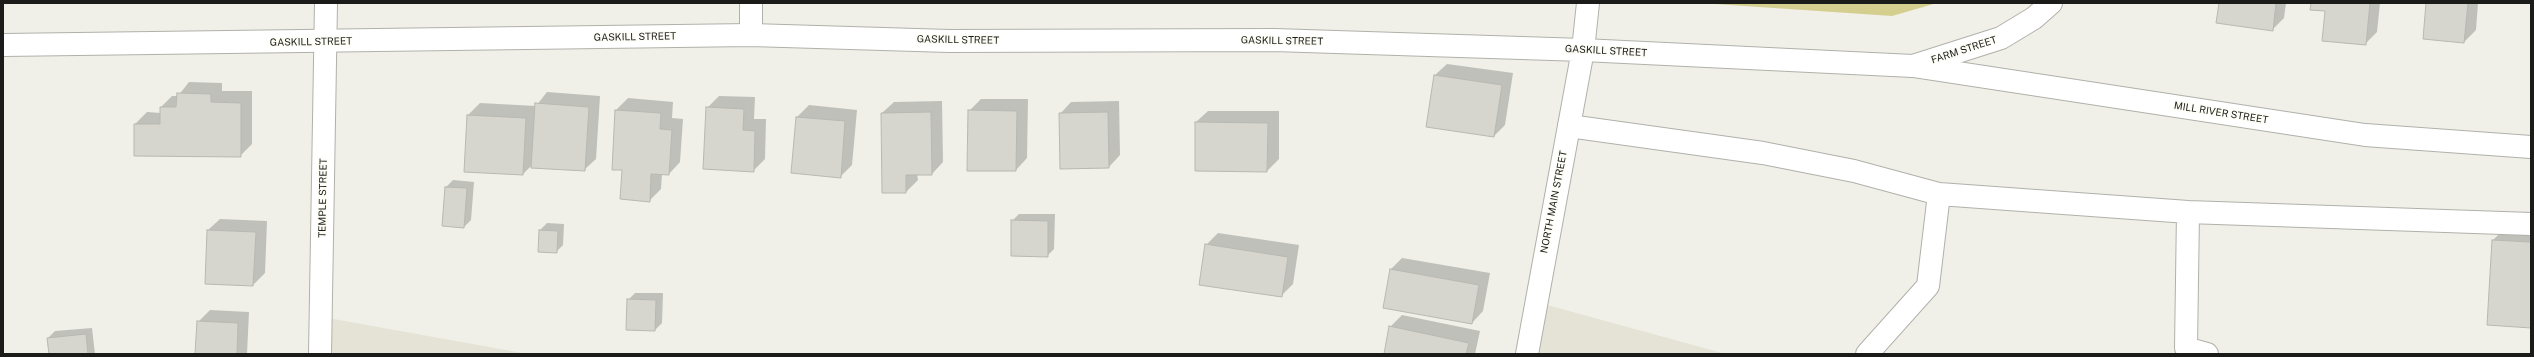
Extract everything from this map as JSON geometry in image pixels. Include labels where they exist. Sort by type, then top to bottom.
[{"type":"street","name":"TEMPLE STREET","points":[[320,354],[326,3]]},
{"type":"street","points":[[751,3],[751,35]]},
{"type":"street","name":"NORTH MAIN STREET","points":[[1527,354],[1583,50],[1588,3]]},
{"type":"street","name":"FARM STREET","points":[[1914,66],[2001,38],[2034,18],[2051,3]]},
{"type":"street","name":"GASKILL STREET","points":[[3,45],[326,42],[751,35],[950,41],[1274,40],[1583,50],[1914,66]]},
{"type":"street","name":"MILL RIVER STREET","points":[[1914,66],[2364,135],[2531,147]]},
{"type":"street","points":[[1569,126],[1764,153],[1854,171],[1939,194],[2188,212],[2531,224]]},
{"type":"street","points":[[1867,354],[1928,286],[1939,194]]},
{"type":"street","points":[[2188,212],[2186,348],[2207,354]]},
{"type":"shaded area","points":[[1700,3],[1937,3],[1892,16]]},
{"type":"shaded area","points":[[1536,302],[1726,354],[1530,354]]},
{"type":"shaded area","points":[[328,318],[528,354],[327,354]]},
{"type":"building","points":[[2219,3],[2276,3],[2273,31],[2216,23]]},
{"type":"building","points":[[2311,3],[2370,3],[2366,45],[2322,41],[2325,11],[2310,10]]},
{"type":"building","points":[[2426,3],[2468,3],[2464,43],[2423,39]]},
{"type":"building","points":[[1434,75],[1502,85],[1494,137],[1426,127]]},
{"type":"building","points":[[177,93],[211,94],[211,102],[241,103],[241,157],[134,156],[134,124],[160,124],[160,107],[176,107]]},
{"type":"building","points":[[535,103],[589,107],[585,171],[531,168]]},
{"type":"building","points":[[706,107],[744,109],[743,130],[755,131],[754,172],[703,169]]},
{"type":"building","points":[[615,110],[661,113],[660,129],[672,130],[669,175],[651,174],[650,202],[620,199],[622,170],[612,170]]},
{"type":"building","points":[[968,110],[1017,111],[1016,171],[967,171]]},
{"type":"building","points":[[931,112],[932,175],[906,175],[906,193],[882,193],[881,113]]},
{"type":"building","points":[[1108,112],[1109,168],[1060,169],[1059,113]]},
{"type":"building","points":[[467,115],[526,118],[523,175],[464,172]]},
{"type":"building","points":[[796,117],[845,121],[841,178],[791,173]]},
{"type":"building","points":[[1195,122],[1268,123],[1267,172],[1195,171]]},
{"type":"building","points":[[445,187],[467,188],[464,228],[442,226]]},
{"type":"building","points":[[1011,220],[1048,221],[1048,257],[1011,256]]},
{"type":"building","points":[[207,230],[256,232],[253,286],[205,284]]},
{"type":"building","points":[[539,230],[558,231],[557,253],[538,252]]},
{"type":"building","points":[[2492,240],[2531,242],[2531,328],[2487,325]]},
{"type":"building","points":[[1205,244],[1288,257],[1282,297],[1199,285]]},
{"type":"building","points":[[1390,269],[1479,285],[1472,324],[1383,308]]},
{"type":"building","points":[[627,299],[656,300],[655,331],[626,330]]},
{"type":"building","points":[[197,321],[238,323],[237,354],[195,354]]},
{"type":"building","points":[[1389,326],[1469,343],[1466,354],[1384,354]]},
{"type":"building","points":[[86,334],[88,354],[49,354],[47,338]]}]
